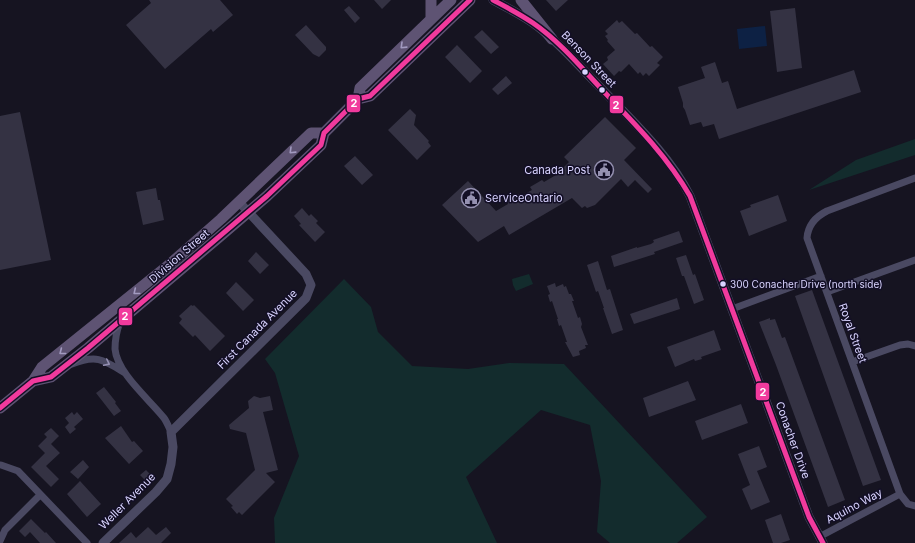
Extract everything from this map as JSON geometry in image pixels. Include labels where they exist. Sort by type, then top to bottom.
[{"type":"main road","points":[[431,0],[431,19]]},
{"type":"main road","name":"Division Street","points":[[358,99],[360,88],[451,0]]},
{"type":"main road","name":"Division Street","points":[[33,381],[51,377],[88,348],[248,212],[321,145],[324,133],[358,99],[370,96],[470,0]]},
{"type":"main road","points":[[521,0],[552,39]]},
{"type":"main road","name":"Division Street","points":[[0,408],[33,381],[42,367],[170,264],[221,219],[311,133],[324,133]]},
{"type":"street","name":"Benson Street","points":[[493,0],[533,23],[552,39],[630,119],[673,167]]},
{"type":"street","name":"Conacher Drive","points":[[673,167],[690,196],[805,505],[821,540]]},
{"type":"street","name":"Royal Street","points":[[900,494],[807,238],[808,231],[815,219],[827,211],[915,178]]},
{"type":"street","name":"First Canada Avenue","points":[[171,432],[306,298],[310,292],[311,285],[306,274],[238,202]]},
{"type":"street","points":[[827,292],[915,260]]},
{"type":"street","points":[[732,309],[821,276]]},
{"type":"street","name":"Weller Avenue","points":[[103,543],[156,492],[167,479],[173,447],[171,432],[166,420],[125,373],[116,354],[116,333],[120,321]]},
{"type":"street","points":[[852,362],[900,345],[908,344],[915,346]]},
{"type":"street","name":"Weller Avenue","points":[[61,368],[82,360],[96,358],[125,373]]},
{"type":"street","points":[[1,465],[18,471],[87,543]]},
{"type":"street","points":[[900,494],[908,504],[915,506]]},
{"type":"street","name":"Aquino Way","points":[[821,540],[900,494]]},
{"type":"street","points":[[0,541],[5,530],[40,495]]},
{"type":"green space","points":[[915,139],[915,155],[809,190],[856,160]]},
{"type":"green space","points":[[529,274],[533,284],[516,291],[512,279]]},
{"type":"green space","points":[[344,279],[371,307],[378,332],[412,366],[468,369],[509,363],[564,364],[707,517],[677,543],[610,543],[597,532],[601,481],[590,425],[541,410],[466,477],[497,543],[275,543],[274,518],[299,456],[275,373],[265,359]]},
{"type":"water","points":[[765,26],[767,46],[739,49],[737,29]]},
{"type":"building","points":[[149,0],[220,0],[233,15],[213,32],[211,29],[165,69],[126,25],[151,3]]},
{"type":"building","points":[[374,0],[391,0],[382,9]]},
{"type":"building","points":[[546,0],[568,0],[556,11]]},
{"type":"building","points":[[349,6],[360,18],[355,23],[344,10]]},
{"type":"building","points":[[795,8],[802,68],[777,72],[770,11]]},
{"type":"building","points":[[617,20],[619,23],[622,21],[635,34],[637,33],[650,47],[652,46],[663,57],[657,63],[660,65],[649,76],[646,73],[643,76],[640,72],[638,74],[629,64],[621,72],[619,71],[614,76],[603,64],[608,60],[607,57],[615,50],[607,41],[608,40],[605,36],[608,34],[605,31]]},
{"type":"building","points":[[306,25],[326,47],[326,50],[319,57],[313,54],[295,35]]},
{"type":"building","points":[[482,30],[499,47],[491,54],[474,37]]},
{"type":"building","points":[[457,45],[482,71],[470,83],[445,57]]},
{"type":"building","points":[[715,62],[722,83],[728,81],[737,109],[854,70],[861,92],[719,139],[714,124],[703,127],[701,122],[690,125],[683,107],[678,87],[705,78],[701,67]]},
{"type":"building","points":[[506,76],[512,83],[498,95],[492,89]]},
{"type":"building","points":[[410,109],[416,115],[414,125],[429,141],[428,142],[431,146],[417,160],[388,130]]},
{"type":"building","points":[[20,112],[51,260],[0,270],[0,116]]},
{"type":"building","points":[[605,117],[636,148],[624,160],[652,189],[648,193],[635,180],[628,187],[621,179],[595,205],[587,208],[585,206],[582,208],[572,198],[509,235],[504,226],[478,242],[442,205],[468,181],[496,211],[508,204],[507,201],[519,194],[521,196],[532,190],[530,187],[542,180],[544,182],[556,175],[569,162],[564,157]]},
{"type":"building","points":[[355,156],[373,175],[362,185],[344,166]]},
{"type":"building","points":[[156,188],[164,220],[143,225],[136,192]]},
{"type":"building","points":[[778,195],[787,221],[749,236],[740,211],[751,207],[750,205]]},
{"type":"building","points":[[302,208],[309,216],[311,214],[318,221],[316,223],[325,232],[315,242],[299,225],[301,224],[294,216]]},
{"type":"building","points":[[679,231],[683,242],[654,252],[655,254],[614,267],[611,256],[651,244],[654,242],[653,240]]},
{"type":"building","points":[[256,252],[269,265],[260,274],[248,261]]},
{"type":"building","points":[[686,255],[693,275],[695,274],[704,300],[694,304],[676,258]]},
{"type":"building","points":[[598,261],[607,290],[610,289],[623,330],[612,334],[598,291],[596,292],[587,265]]},
{"type":"building","points":[[236,282],[254,300],[243,311],[226,293]]},
{"type":"building","points":[[555,283],[556,287],[563,284],[564,287],[566,286],[574,301],[572,301],[578,318],[580,317],[582,324],[581,327],[588,345],[585,345],[586,348],[579,351],[580,355],[573,357],[565,342],[567,342],[561,325],[559,326],[552,301],[550,302],[548,295],[550,294],[547,286]]},
{"type":"building","points":[[812,290],[881,480],[863,486],[795,296]]},
{"type":"building","points":[[677,298],[680,309],[634,324],[630,314]]},
{"type":"building","points":[[191,305],[194,305],[225,336],[210,351],[195,335],[193,337],[179,323],[182,319],[179,316]]},
{"type":"building","points":[[770,318],[770,320],[775,319],[782,338],[785,337],[845,500],[828,507],[759,322]]},
{"type":"building","points":[[714,330],[721,350],[701,357],[702,359],[695,361],[694,359],[675,367],[667,347]]},
{"type":"building","points":[[688,381],[696,400],[649,417],[643,398]]},
{"type":"building","points":[[104,387],[121,411],[114,416],[96,393]]},
{"type":"building","points":[[254,396],[260,398],[270,396],[273,410],[263,412],[278,470],[266,473],[275,482],[242,515],[239,512],[237,514],[231,507],[233,506],[226,499],[255,470],[246,433],[230,429],[229,425],[249,408],[248,401]]},
{"type":"building","points":[[741,404],[748,423],[702,440],[695,421]]},
{"type":"building","points":[[72,412],[74,415],[77,412],[83,419],[74,427],[76,429],[70,434],[65,427],[69,423],[65,418]]},
{"type":"building","points":[[121,426],[132,442],[134,441],[143,451],[129,464],[105,438]]},
{"type":"building","points":[[51,428],[59,436],[51,444],[60,453],[46,466],[59,479],[51,487],[31,467],[45,453],[38,446],[47,437],[44,434]]},
{"type":"building","points":[[759,446],[767,467],[757,471],[770,502],[751,510],[742,489],[750,485],[738,454]]},
{"type":"building","points":[[83,460],[89,467],[78,479],[70,472]]},
{"type":"building","points":[[146,470],[155,479],[149,484],[140,475]]},
{"type":"building","points":[[80,481],[101,504],[87,517],[67,494]]},
{"type":"building","points":[[781,514],[790,540],[781,543],[773,543],[765,520]]},
{"type":"building","points":[[31,519],[56,543],[40,543],[30,532],[25,537],[19,531]]},
{"type":"building","points":[[148,527],[156,535],[166,527],[171,533],[161,543],[119,543],[131,532],[136,538]]},
{"type":"transit line","name":"2","points":[[0,408],[33,381],[51,377],[88,348],[267,196],[321,145],[324,133],[358,99],[370,96],[470,0]]},
{"type":"transit line","name":"2","points":[[493,0],[533,23],[554,39],[663,156],[690,196],[809,517],[823,543]]},
{"type":"place","name":"Canada Post","points":[[604,170]]},
{"type":"place","name":"ServiceOntario","points":[[471,198]]},
{"type":"place","name":"300 Conacher Drive (north side)","points":[[723,284]]}]
